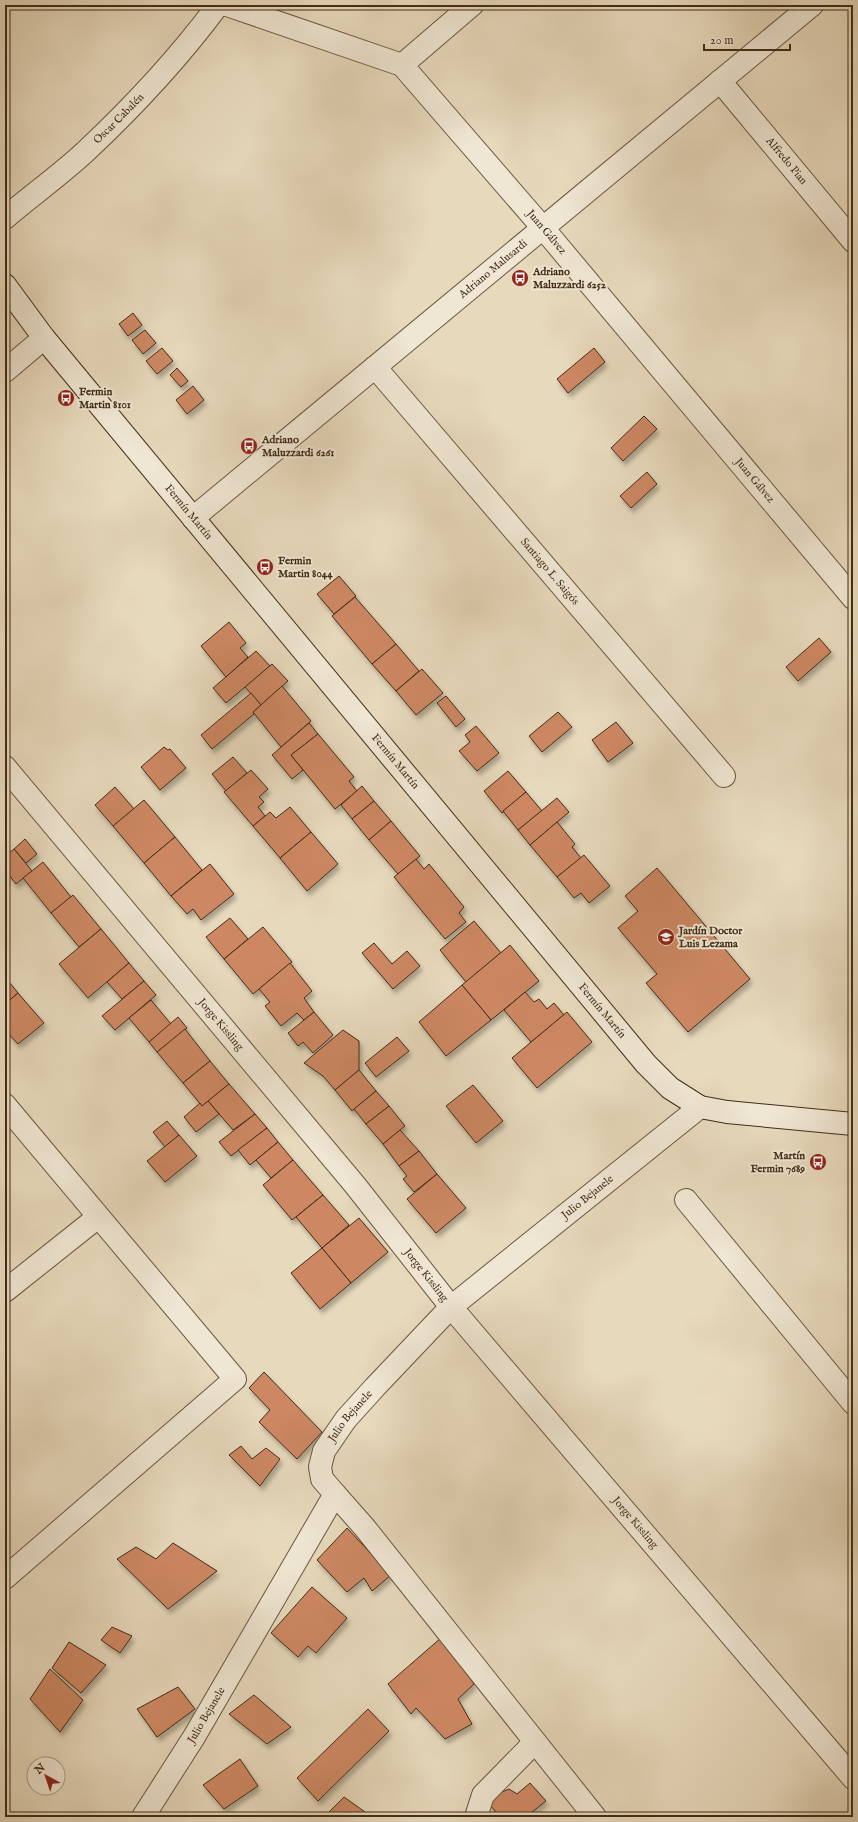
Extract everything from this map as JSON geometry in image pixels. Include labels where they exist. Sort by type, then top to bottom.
[{"type":"street","name":"Oscar Cabalén","points":[[5,218],[84,153],[157,81],[218,5]]},
{"type":"street","points":[[227,5],[402,65],[472,5]]},
{"type":"street","name":"Adriano Malusardi","points":[[192,518],[812,5]]},
{"type":"street","name":"Juan Gálvez","points":[[402,65],[542,228],[853,598]]},
{"type":"street","name":"Alfredo Pian","points":[[720,81],[853,241]]},
{"type":"street","name":"Fermín Martín","points":[[5,285],[44,338],[192,518],[646,1064],[670,1088],[700,1107],[728,1112],[853,1124]]},
{"type":"street","points":[[5,371],[44,338]]},
{"type":"street","name":"Santiago L. Saigós","points":[[375,367],[724,776]]},
{"type":"street","name":"Jorge Kissling","points":[[5,767],[355,1185],[451,1307],[853,1778]]},
{"type":"street","points":[[5,1105],[235,1380],[5,1578]]},
{"type":"street","name":"Julio Bejanele","points":[[143,1817],[194,1737],[335,1494],[322,1479],[320,1467],[324,1451],[356,1408],[451,1307],[700,1107]]},
{"type":"street","points":[[686,1200],[853,1403]]},
{"type":"street","points":[[5,1291],[98,1217]]},
{"type":"street","points":[[335,1494],[365,1528],[595,1817]]},
{"type":"street","points":[[476,1817],[483,1795],[535,1742]]},
{"type":"building","points":[[133,313],[142,325],[128,336],[119,324]]},
{"type":"building","points":[[145,330],[156,343],[143,354],[132,340]]},
{"type":"building","points":[[162,348],[173,361],[157,374],[146,361]]},
{"type":"building","points":[[594,348],[605,362],[568,393],[557,379]]},
{"type":"building","points":[[177,368],[188,381],[181,387],[170,375]]},
{"type":"building","points":[[193,386],[204,400],[187,414],[176,400]]},
{"type":"building","points":[[644,416],[657,429],[623,461],[611,448]]},
{"type":"building","points":[[647,472],[657,484],[631,508],[620,496]]},
{"type":"building","points":[[339,576],[356,596],[334,614],[317,594]]},
{"type":"building","points":[[355,597],[396,644],[372,664],[332,616]]},
{"type":"building","points":[[229,622],[246,643],[240,648],[248,657],[226,677],[201,646]]},
{"type":"building","points":[[819,638],[831,652],[798,681],[786,667]]},
{"type":"building","points":[[396,644],[419,671],[396,691],[372,664]]},
{"type":"building","points":[[256,651],[270,666],[226,703],[213,688]]},
{"type":"building","points":[[272,664],[288,681],[261,705],[245,687]]},
{"type":"building","points":[[422,669],[443,693],[416,715],[396,691]]},
{"type":"building","points":[[282,686],[311,721],[281,747],[253,712]]},
{"type":"building","points":[[251,693],[261,705],[253,712],[254,714],[212,749],[201,735]]},
{"type":"building","points":[[446,696],[465,719],[456,727],[437,703]]},
{"type":"building","points":[[558,712],[572,727],[542,752],[529,736]]},
{"type":"building","points":[[616,722],[633,743],[608,762],[592,740]]},
{"type":"building","points":[[309,723],[318,734],[291,755],[303,770],[292,779],[272,755]]},
{"type":"building","points":[[476,726],[499,753],[477,771],[459,751],[470,742],[465,735]]},
{"type":"building","points":[[318,734],[354,777],[349,781],[357,791],[335,809],[291,755]]},
{"type":"building","points":[[164,747],[168,750],[170,749],[186,768],[160,790],[141,767]]},
{"type":"building","points":[[233,757],[247,773],[226,791],[212,774]]},
{"type":"building","points":[[251,770],[268,789],[259,797],[264,802],[258,807],[265,816],[253,826],[224,792]]},
{"type":"building","points":[[508,771],[526,792],[502,813],[484,791]]},
{"type":"building","points":[[362,786],[374,801],[352,819],[341,805]]},
{"type":"building","points":[[115,787],[134,809],[113,826],[95,805]]},
{"type":"building","points":[[526,792],[542,811],[518,830],[503,811]]},
{"type":"building","points":[[557,798],[569,812],[530,845],[518,830]]},
{"type":"building","points":[[144,800],[175,837],[144,863],[113,826]]},
{"type":"building","points":[[374,801],[391,821],[369,840],[352,819]]},
{"type":"building","points":[[290,807],[311,832],[280,858],[253,826],[270,812],[276,818]]},
{"type":"building","points":[[391,821],[420,856],[398,874],[369,840]]},
{"type":"building","points":[[557,822],[575,844],[572,847],[581,858],[557,877],[530,845]]},
{"type":"building","points":[[311,832],[338,864],[307,891],[280,858]]},
{"type":"building","points":[[175,837],[202,870],[171,896],[144,863]]},
{"type":"building","points":[[25,839],[37,854],[26,863],[14,849]]},
{"type":"building","points":[[14,849],[32,871],[16,884],[5,870],[5,856]]},
{"type":"building","points":[[584,855],[610,886],[589,903],[581,893],[574,898],[557,877]]},
{"type":"building","points":[[416,859],[424,869],[429,864],[464,907],[459,913],[466,922],[445,939],[394,877]]},
{"type":"building","points":[[43,862],[71,897],[51,913],[23,878]]},
{"type":"building","points":[[210,864],[234,894],[201,920],[193,909],[187,914],[171,896]]},
{"type":"building","points":[[657,868],[750,979],[688,1032],[646,983],[657,974],[618,928],[638,911],[625,896]]},
{"type":"building","points":[[73,895],[101,929],[79,947],[51,913]]},
{"type":"building","points":[[230,918],[248,939],[224,959],[206,937]]},
{"type":"building","points":[[474,921],[501,953],[466,982],[440,950]]},
{"type":"building","points":[[263,927],[292,962],[253,994],[224,959]]},
{"type":"building","points":[[101,929],[129,963],[88,998],[59,964]]},
{"type":"building","points":[[374,943],[392,964],[407,951],[420,966],[393,989],[362,953]]},
{"type":"building","points":[[510,945],[539,981],[491,1020],[462,985]]},
{"type":"building","points":[[129,963],[144,981],[122,999],[107,982]]},
{"type":"building","points":[[290,963],[312,991],[304,998],[314,1012],[304,1020],[297,1013],[281,1026],[265,1006],[270,1002],[259,989]]},
{"type":"building","points":[[5,977],[18,993],[5,1004]]},
{"type":"building","points":[[144,981],[156,995],[115,1030],[102,1016]]},
{"type":"building","points":[[462,985],[491,1020],[446,1056],[419,1022]]},
{"type":"building","points":[[525,992],[534,1002],[539,999],[547,1009],[554,1003],[564,1015],[531,1042],[504,1010]]},
{"type":"building","points":[[18,993],[44,1023],[18,1044],[5,1030],[5,1004]]},
{"type":"building","points":[[151,1000],[171,1024],[149,1042],[129,1018]]},
{"type":"building","points":[[314,1012],[333,1035],[313,1053],[303,1042],[298,1046],[288,1033]]},
{"type":"building","points":[[567,1012],[592,1042],[537,1088],[512,1058]]},
{"type":"building","points":[[178,1017],[187,1028],[157,1052],[149,1042]]},
{"type":"building","points":[[185,1029],[210,1061],[183,1083],[157,1052]]},
{"type":"building","points":[[343,1030],[359,1041],[359,1070],[335,1090],[323,1076],[304,1063]]},
{"type":"building","points":[[397,1037],[409,1051],[376,1077],[365,1063]]},
{"type":"building","points":[[210,1061],[229,1084],[202,1106],[183,1083]]},
{"type":"building","points":[[359,1070],[376,1091],[352,1111],[335,1090]]},
{"type":"building","points":[[229,1084],[255,1114],[233,1130],[208,1101]]},
{"type":"building","points":[[473,1085],[503,1121],[476,1143],[446,1106]]},
{"type":"building","points":[[376,1091],[389,1106],[366,1124],[354,1109]]},
{"type":"building","points":[[208,1101],[219,1114],[196,1132],[184,1117],[200,1103],[202,1106]]},
{"type":"building","points":[[389,1106],[405,1126],[383,1144],[366,1124]]},
{"type":"building","points":[[255,1114],[267,1128],[231,1156],[219,1142]]},
{"type":"building","points":[[167,1121],[179,1135],[165,1147],[153,1132]]},
{"type":"building","points":[[267,1128],[278,1142],[250,1165],[238,1150]]},
{"type":"building","points":[[400,1130],[419,1151],[399,1166],[383,1144]]},
{"type":"building","points":[[179,1135],[197,1156],[165,1182],[147,1161]]},
{"type":"building","points":[[278,1142],[293,1160],[271,1178],[256,1160]]},
{"type":"building","points":[[419,1151],[437,1174],[414,1192],[403,1179],[407,1176],[399,1166]]},
{"type":"building","points":[[293,1160],[323,1195],[292,1220],[263,1185]]},
{"type":"building","points":[[437,1174],[466,1208],[436,1233],[407,1199]]},
{"type":"building","points":[[323,1195],[349,1225],[322,1248],[296,1217]]},
{"type":"building","points":[[359,1218],[388,1252],[351,1283],[322,1248]]},
{"type":"building","points":[[322,1248],[351,1283],[320,1309],[291,1273]]},
{"type":"building","points":[[264,1372],[322,1432],[297,1459],[259,1422],[270,1410],[249,1388]]},
{"type":"building","points":[[241,1446],[252,1459],[266,1448],[280,1459],[260,1486],[229,1455]]},
{"type":"building","points":[[347,1528],[391,1575],[372,1591],[364,1578],[347,1592],[317,1560]]},
{"type":"building","points":[[173,1543],[217,1571],[168,1609],[117,1559],[136,1547],[156,1559]]},
{"type":"building","points":[[312,1587],[347,1618],[316,1653],[308,1646],[298,1657],[271,1633]]},
{"type":"building","points":[[112,1627],[132,1636],[120,1653],[101,1640]]},
{"type":"building","points":[[442,1637],[474,1684],[458,1699],[472,1724],[445,1739],[416,1708],[411,1714],[388,1684]]},
{"type":"building","points":[[69,1642],[106,1665],[81,1693],[52,1668]]},
{"type":"building","points":[[50,1669],[83,1700],[60,1732],[30,1699]]},
{"type":"building","points":[[178,1687],[195,1709],[157,1737],[137,1709]]},
{"type":"building","points":[[254,1695],[291,1727],[267,1744],[229,1714]]},
{"type":"building","points":[[368,1709],[389,1731],[318,1801],[297,1778]]},
{"type":"building","points":[[240,1759],[258,1786],[224,1809],[203,1785]]},
{"type":"building","points":[[530,1783],[546,1801],[532,1812],[536,1817],[500,1817],[485,1799],[509,1789],[517,1794]]},
{"type":"building","points":[[344,1797],[365,1812],[360,1817],[324,1817]]},
{"type":"place","name":"Adriano Maluzzardi 6252","points":[[520,278]]},
{"type":"place","name":"Fermin Martin 8101","points":[[66,398]]},
{"type":"place","name":"Adriano Maluzzardi 6261","points":[[249,446]]},
{"type":"place","name":"Fermin Martin 8044","points":[[265,567]]},
{"type":"place","name":"Jardín Doctor Luis Lezama","points":[[666,937]]},
{"type":"place","name":"Martín Fermin 7689","points":[[818,1162]]}]
